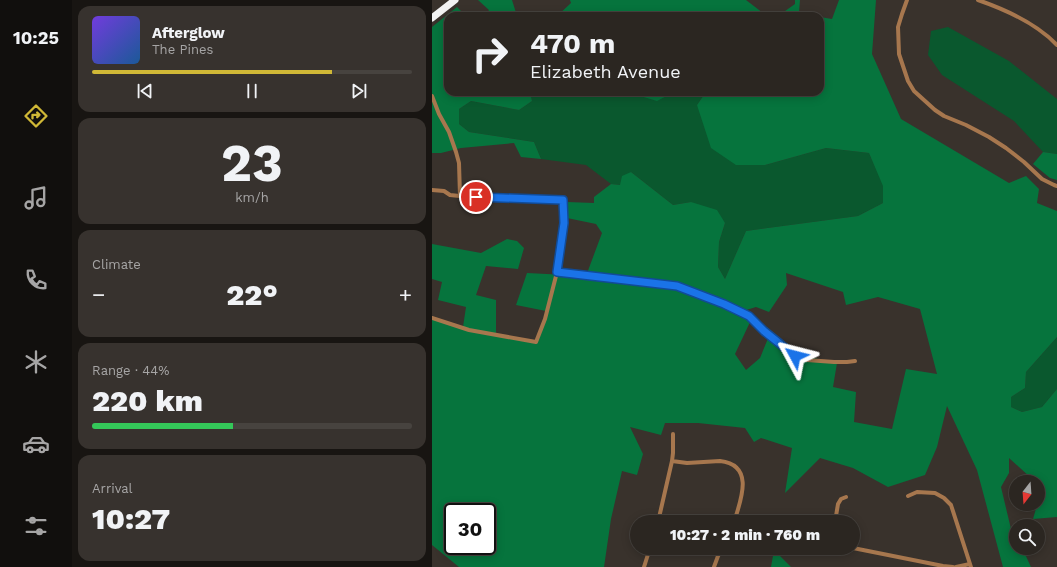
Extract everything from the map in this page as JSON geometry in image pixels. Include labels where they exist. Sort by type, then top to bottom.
[{"type":"highway","points":[[432,18],[455,0]]},
{"type":"street","points":[[907,0],[898,27],[899,54],[908,81],[914,91],[944,116],[989,137],[1024,162],[1042,179],[1057,186]]},
{"type":"street","points":[[978,0],[1021,18],[1057,45]]},
{"type":"street","points":[[432,96],[439,114],[449,132],[456,152],[459,163],[460,196]]},
{"type":"street","points":[[432,190],[444,191],[450,195],[489,199],[563,200],[564,223],[557,272],[545,319],[536,342],[469,330],[432,318]]},
{"type":"street","points":[[557,272],[677,286],[724,304],[749,316],[764,331],[795,356],[807,360],[834,362],[856,361]]},
{"type":"street","points":[[660,515],[672,461],[673,434]]},
{"type":"street","points":[[672,461],[687,463],[720,461],[736,467],[742,475],[743,486],[742,496],[736,515]]},
{"type":"street","points":[[860,549],[943,566],[954,567],[970,565],[951,505],[948,500],[931,492],[916,492],[908,496]]},
{"type":"street","points":[[836,515],[838,504],[841,499],[846,497]]},
{"type":"street","points":[[644,567],[648,555]]},
{"type":"street","points":[[714,567],[718,555]]},
{"type":"green space","points":[[478,0],[512,0],[516,12],[488,12],[489,10]]},
{"type":"green space","points":[[570,0],[746,0],[762,12],[561,12],[571,3]]},
{"type":"green space","points":[[795,0],[800,0],[799,12],[784,12],[795,4]]},
{"type":"green space","points":[[839,0],[876,0],[872,54],[901,119],[1009,183],[1026,176],[1039,189],[1037,203],[1057,211],[1057,337],[1026,372],[1025,388],[1011,397],[1011,407],[1022,412],[1042,407],[1057,389],[1057,517],[1033,519],[1035,511],[1045,511],[1045,475],[1028,475],[1009,458],[1009,473],[1001,487],[1009,521],[1009,555],[1025,555],[1031,567],[1003,567],[977,470],[947,406],[937,447],[925,475],[888,487],[853,468],[820,458],[785,493],[792,448],[761,438],[754,442],[745,428],[698,423],[665,423],[661,435],[630,427],[643,454],[637,475],[622,471],[611,519],[604,567],[459,567],[444,555],[496,555],[496,503],[444,503],[444,555],[432,545],[432,317],[463,327],[466,307],[438,300],[442,282],[432,279],[432,244],[481,253],[507,239],[517,241],[524,248],[518,269],[486,266],[476,295],[496,300],[496,334],[537,342],[546,311],[516,305],[527,273],[586,276],[602,233],[596,224],[567,218],[567,202],[594,203],[594,197],[611,184],[620,185],[622,176],[631,172],[673,205],[691,202],[717,210],[725,223],[719,242],[718,267],[725,279],[746,231],[858,216],[883,203],[883,186],[869,153],[826,148],[765,165],[736,165],[711,148],[697,105],[703,96],[824,96],[824,18],[832,19]],"holes":[[[786,273],[843,292],[846,305],[878,297],[920,309],[937,374],[906,369],[892,429],[854,422],[856,392],[833,387],[837,363],[795,354],[769,336],[760,358],[746,370],[735,354],[751,320],[743,311],[756,307],[769,312],[787,285]]]},
{"type":"green space","points":[[457,7],[462,12],[451,12]]},
{"type":"green space","points":[[444,17],[444,96],[531,96],[532,101],[519,110],[471,101],[459,109],[459,124],[469,132],[534,142],[541,159],[521,157],[514,143],[461,148],[441,153],[432,153],[432,27]]},
{"type":"green space","points":[[948,27],[1009,61],[1057,99],[1057,154],[1043,152],[1014,121],[942,75],[928,55],[931,31]]},
{"type":"green space","points":[[531,96],[703,96],[697,105],[765,165],[826,148],[869,153],[884,186],[883,203],[858,216],[746,231],[725,279],[718,267],[719,242],[725,223],[691,202],[673,205],[631,172],[620,185],[611,184],[586,165],[541,159],[534,142],[469,132],[459,124],[459,109],[471,101],[519,110],[532,101]]},
{"type":"green space","points":[[640,96],[666,96],[657,101]]},
{"type":"green space","points":[[1043,152],[1057,154],[1057,180],[1050,178],[1033,164]]},
{"type":"green space","points":[[1057,337],[1057,389],[1042,407],[1022,412],[1011,407],[1011,397],[1025,388],[1026,372]]},
{"type":"green space","points":[[773,555],[779,555],[791,567],[771,567]]},
{"type":"route","points":[[476,197],[489,199],[563,200],[564,223],[557,272],[677,286],[724,304],[749,316],[764,331],[795,356]]}]
